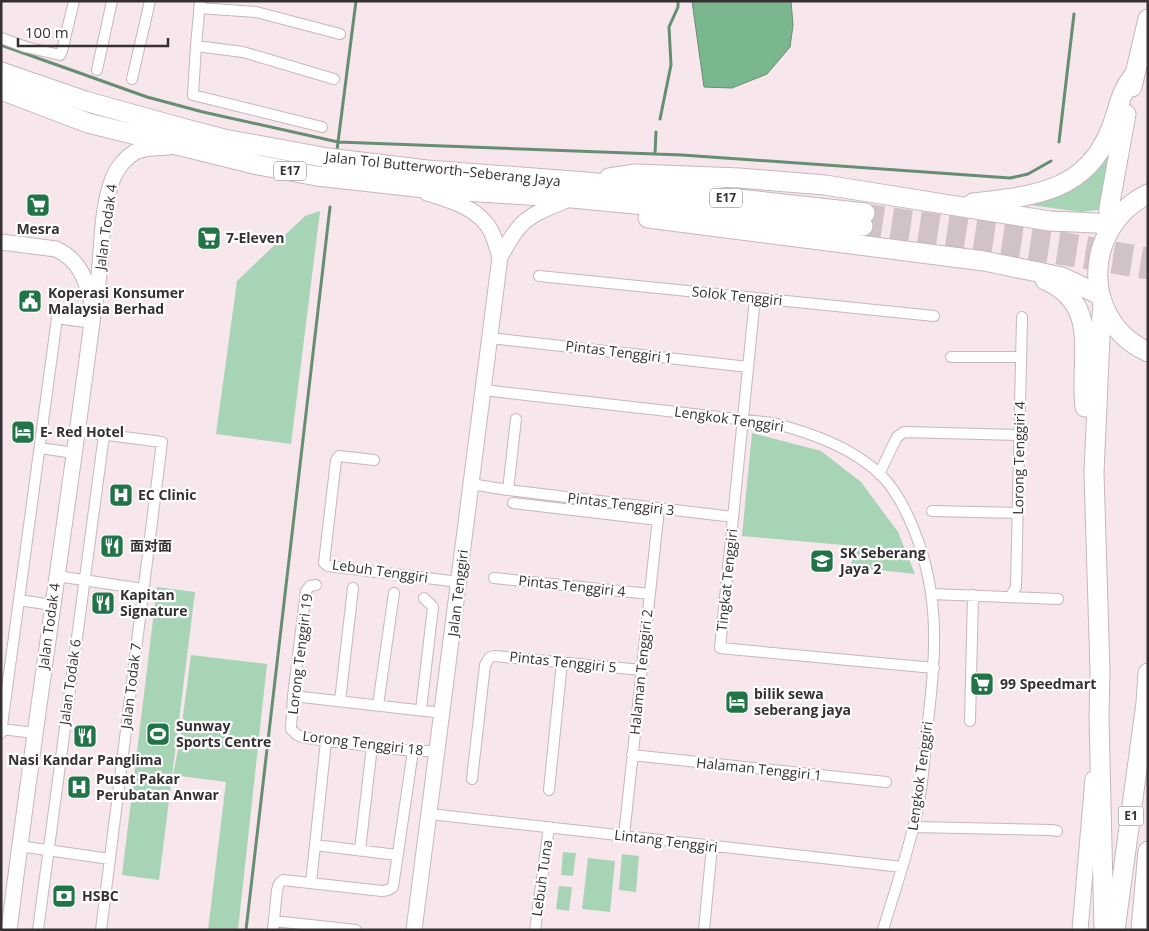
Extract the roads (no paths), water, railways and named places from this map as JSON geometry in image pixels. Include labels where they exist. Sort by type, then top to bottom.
[{"type":"highway","points":[[1112,224],[1109,208],[1134,75],[1148,19]]},
{"type":"highway","name":"Jalan Tol Butterworth–Seberang Jaya","points":[[1,72],[85,101],[182,128],[242,142],[328,158],[427,170],[582,193],[864,220]]},
{"type":"highway","points":[[951,206],[1037,195],[1071,179],[1090,163],[1104,143],[1114,122],[1123,89],[1134,75]]},
{"type":"highway","name":"Jalan Tol Butterworth–Seberang Jaya","points":[[1,90],[88,123],[258,165],[317,176],[434,189],[582,193]]},
{"type":"highway","points":[[582,193],[636,174],[739,178],[825,186],[1050,221],[1112,224]]},
{"type":"highway","points":[[582,193],[639,216],[984,261],[1020,270],[1062,277],[1102,300],[1108,314],[1120,331],[1135,345],[1148,352]]},
{"type":"highway","points":[[1104,930],[1099,718],[1100,672],[1094,473],[1102,300],[1098,275],[1099,254],[1112,224],[1130,204],[1148,194]]},
{"type":"highway","points":[[1020,270],[1056,286],[1068,295],[1079,311],[1084,327],[1085,403],[1087,415],[1096,434]]},
{"type":"highway","name":"E1","points":[[1115,930],[1146,702],[1148,673]]},
{"type":"highway","points":[[1141,930],[1148,852]]},
{"type":"street","points":[[1,38],[26,47],[60,55],[74,1]]},
{"type":"street","points":[[97,70],[112,1]]},
{"type":"street","points":[[132,80],[150,1]]},
{"type":"street","points":[[322,127],[193,95],[200,4],[256,12],[340,34]]},
{"type":"street","points":[[196,46],[243,52],[334,80]]},
{"type":"street","name":"Jalan Todak 4","points":[[9,930],[34,733],[97,292],[108,196],[113,178],[119,168],[136,152],[149,148],[177,146]]},
{"type":"street","points":[[400,185],[447,199],[474,213],[490,230],[500,257]]},
{"type":"street","points":[[500,257],[523,223],[536,214],[582,193]]},
{"type":"street","points":[[1,242],[56,249],[63,253],[74,261],[83,274],[94,307]]},
{"type":"street","name":"Jalan Tenggiri","points":[[414,930],[500,257]]},
{"type":"street","name":"Solok Tenggiri","points":[[539,276],[934,316]]},
{"type":"street","name":"Tingkat Tenggiri","points":[[755,298],[720,648],[934,668]]},
{"type":"street","name":"Lorong Tenggiri 4","points":[[1010,597],[1016,587],[1022,317]]},
{"type":"street","points":[[34,733],[2,731],[57,318],[92,323]]},
{"type":"street","name":"Pintas Tenggiri 1","points":[[490,338],[748,367]]},
{"type":"street","points":[[951,357],[1021,357]]},
{"type":"street","name":"Lengkok Tenggiri","points":[[483,390],[783,425],[802,430],[856,456],[880,474],[897,496],[911,520],[920,544],[932,594],[935,614],[934,668],[921,786],[914,827],[882,930]]},
{"type":"street","points":[[508,490],[516,419]]},
{"type":"street","points":[[77,431],[104,435]]},
{"type":"street","points":[[880,474],[898,437],[904,432],[1019,435]]},
{"type":"street","name":"Jalan Todak 7","points":[[101,930],[162,442],[104,435]]},
{"type":"street","name":"Jalan Todak 6","points":[[38,930],[104,435]]},
{"type":"street","points":[[40,448],[74,453]]},
{"type":"street","name":"Lebuh Tenggiri","points":[[374,460],[339,456],[336,460],[324,563],[328,566],[459,582]]},
{"type":"street","name":"Pintas Tenggiri 3","points":[[471,484],[733,517]]},
{"type":"street","name":"Pintas Tenggiri 3","points":[[513,503],[658,520]]},
{"type":"street","name":"Halaman Tenggiri 2","points":[[624,836],[659,509]]},
{"type":"street","points":[[932,511],[1018,513]]},
{"type":"street","points":[[56,576],[144,589]]},
{"type":"street","name":"Pintas Tenggiri 4","points":[[494,578],[650,594]]},
{"type":"street","name":"Lorong Tenggiri 19","points":[[292,729],[293,696],[306,591],[310,586],[316,585]]},
{"type":"street","points":[[340,701],[353,588]]},
{"type":"street","points":[[378,705],[394,593]]},
{"type":"street","points":[[932,594],[1058,598]]},
{"type":"street","points":[[970,720],[973,595]]},
{"type":"street","points":[[421,710],[433,607],[424,598]]},
{"type":"street","points":[[19,600],[52,605]]},
{"type":"street","name":"Pintas Tenggiri 5","points":[[472,779],[485,665],[489,658],[494,656],[642,670]]},
{"type":"street","points":[[549,790],[562,662]]},
{"type":"street","points":[[293,696],[443,712]]},
{"type":"street","points":[[1080,930],[1099,718]]},
{"type":"street","name":"Lorong Tenggiri 18","points":[[292,729],[297,735],[302,737],[326,741],[413,751],[438,751]]},
{"type":"street","points":[[311,883],[326,741]]},
{"type":"street","points":[[360,850],[372,746]]},
{"type":"street","points":[[356,930],[273,926],[279,884],[284,880],[382,891],[393,887],[413,751]]},
{"type":"street","name":"Halaman Tenggiri 1","points":[[632,755],[886,782]]},
{"type":"street","name":"Lintang Tenggiri","points":[[430,814],[902,867]]},
{"type":"street","name":"Lebuh Tuna","points":[[535,930],[549,827]]},
{"type":"street","points":[[914,827],[1057,831]]},
{"type":"street","points":[[315,845],[397,855]]},
{"type":"street","points":[[19,846],[110,859]]},
{"type":"street","points":[[704,930],[712,846]]},
{"type":"waterway","points":[[337,150],[356,1]]},
{"type":"waterway","points":[[660,119],[671,65],[669,27],[678,7],[678,1]]},
{"type":"waterway","points":[[1059,142],[1074,14]]},
{"type":"waterway","points":[[1,45],[147,97],[203,112],[338,142],[682,155],[1010,178],[1028,174],[1051,161]]},
{"type":"waterway","points":[[655,154],[656,132]]},
{"type":"waterway","points":[[246,930],[330,207]]},
{"type":"tunnel","points":[[865,213],[1061,241],[1148,257]]},
{"type":"tunnel","points":[[863,226],[1148,270]]},
{"type":"place","name":"Mesra","points":[[38,205]]},
{"type":"place","name":"7-Eleven","points":[[209,238]]},
{"type":"place","name":"Koperasi Konsumer Malaysia Berhad","points":[[30,301]]},
{"type":"place","name":"E- Red Hotel","points":[[23,432]]},
{"type":"place","name":"EC Clinic","points":[[121,495]]},
{"type":"place","name":"面对面","points":[[112,546]]},
{"type":"place","name":"SK Seberang Jaya 2","points":[[822,561]]},
{"type":"place","name":"Kapitan Signature","points":[[103,603]]},
{"type":"place","name":"99 Speedmart","points":[[982,684]]},
{"type":"place","name":"bilik sewa seberang jaya","points":[[737,702]]},
{"type":"place","name":"Sunway Sports Centre","points":[[158,734]]},
{"type":"place","name":"Nasi Kandar Panglima","points":[[85,736]]},
{"type":"place","name":"Pusat Pakar Perubatan Anwar","points":[[79,787]]},
{"type":"place","name":"HSBC","points":[[64,896]]}]
